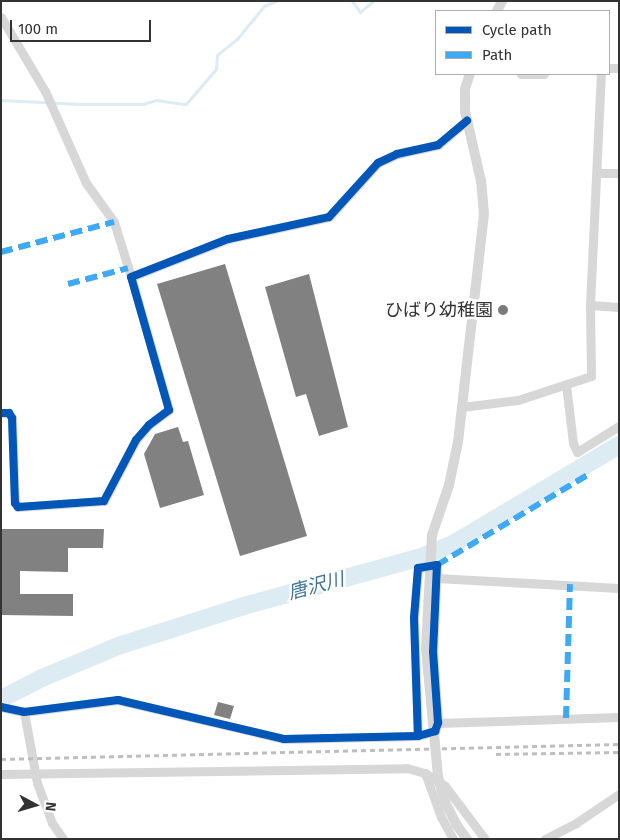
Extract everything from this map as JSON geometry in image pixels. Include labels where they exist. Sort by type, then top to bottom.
[{"type":"street","points":[[1,17],[44,90],[86,184],[114,222],[169,410],[149,425],[136,440],[104,502],[18,507],[15,503],[12,418],[8,413],[1,413]]},
{"type":"street","points":[[467,839],[456,824],[445,802],[438,776],[426,649],[431,546],[449,485],[462,407],[484,214],[481,181],[467,121],[465,89],[470,75]]},
{"type":"street","points":[[462,407],[518,400],[591,376],[590,305],[601,75]]},
{"type":"street","points":[[131,277],[228,239],[329,218],[378,163],[391,156],[438,145],[467,121]]},
{"type":"street","points":[[597,173],[619,173]]},
{"type":"street","points":[[590,305],[619,307]]},
{"type":"street","points":[[566,385],[573,444],[577,452],[619,426]]},
{"type":"street","points":[[2,708],[24,712],[118,700],[284,739],[418,736],[435,731],[438,723],[433,652],[437,565],[430,564],[418,568],[414,618],[418,736]]},
{"type":"street","points":[[436,578],[619,588]]},
{"type":"street","points":[[24,712],[35,774],[52,823],[63,839]]},
{"type":"street","points":[[438,723],[619,717]]},
{"type":"street","points":[[1,774],[407,768],[425,773],[445,786],[485,839]]},
{"type":"street","points":[[425,773],[441,817],[453,839]]},
{"type":"street","points":[[545,839],[576,823],[619,794]]},
{"type":"street","points":[[441,817],[460,807]]},
{"type":"building","points":[[225,264],[307,536],[240,556],[157,284]]},
{"type":"building","points":[[309,274],[348,427],[319,436],[306,394],[296,397],[265,287]]},
{"type":"building","points":[[178,427],[183,442],[188,441],[204,495],[160,508],[144,454],[155,434]]},
{"type":"building","points":[[1,529],[104,529],[103,548],[68,548],[68,572],[20,571],[20,594],[73,594],[73,616],[1,615]]},
{"type":"building","points":[[218,702],[234,706],[230,719],[214,715]]},
{"type":"waterway","points":[[1,100],[81,104],[143,104],[156,100],[186,104],[216,69],[217,55],[237,39],[264,6],[276,1]]},
{"type":"waterway","points":[[352,1],[360,12],[373,1]]},
{"type":"waterway","name":"唐沢川","points":[[1,699],[42,678],[118,646],[247,605],[421,557],[453,544],[619,445]]},
{"type":"railway","points":[[1,759],[619,744]]},
{"type":"railway","points":[[496,754],[619,752]]},
{"type":"marked path","points":[[1,252],[114,222]]},
{"type":"marked path","points":[[68,284],[128,268]]},
{"type":"marked path","points":[[437,565],[591,473]]},
{"type":"marked path","points":[[566,718],[570,584]]},
{"type":"cycle path","points":[[1,413],[9,413],[12,418],[15,503],[18,507],[104,501],[136,440],[149,425],[169,410],[131,277],[228,239],[329,217],[378,163],[397,154],[438,145],[467,121]]},
{"type":"cycle path","points":[[1,707],[24,712],[118,700],[284,739],[418,736],[435,731],[438,723],[433,652],[437,565],[418,568],[414,618],[418,736]]},
{"type":"place","name":"ひばり幼稚園","points":[[503,310]]}]
